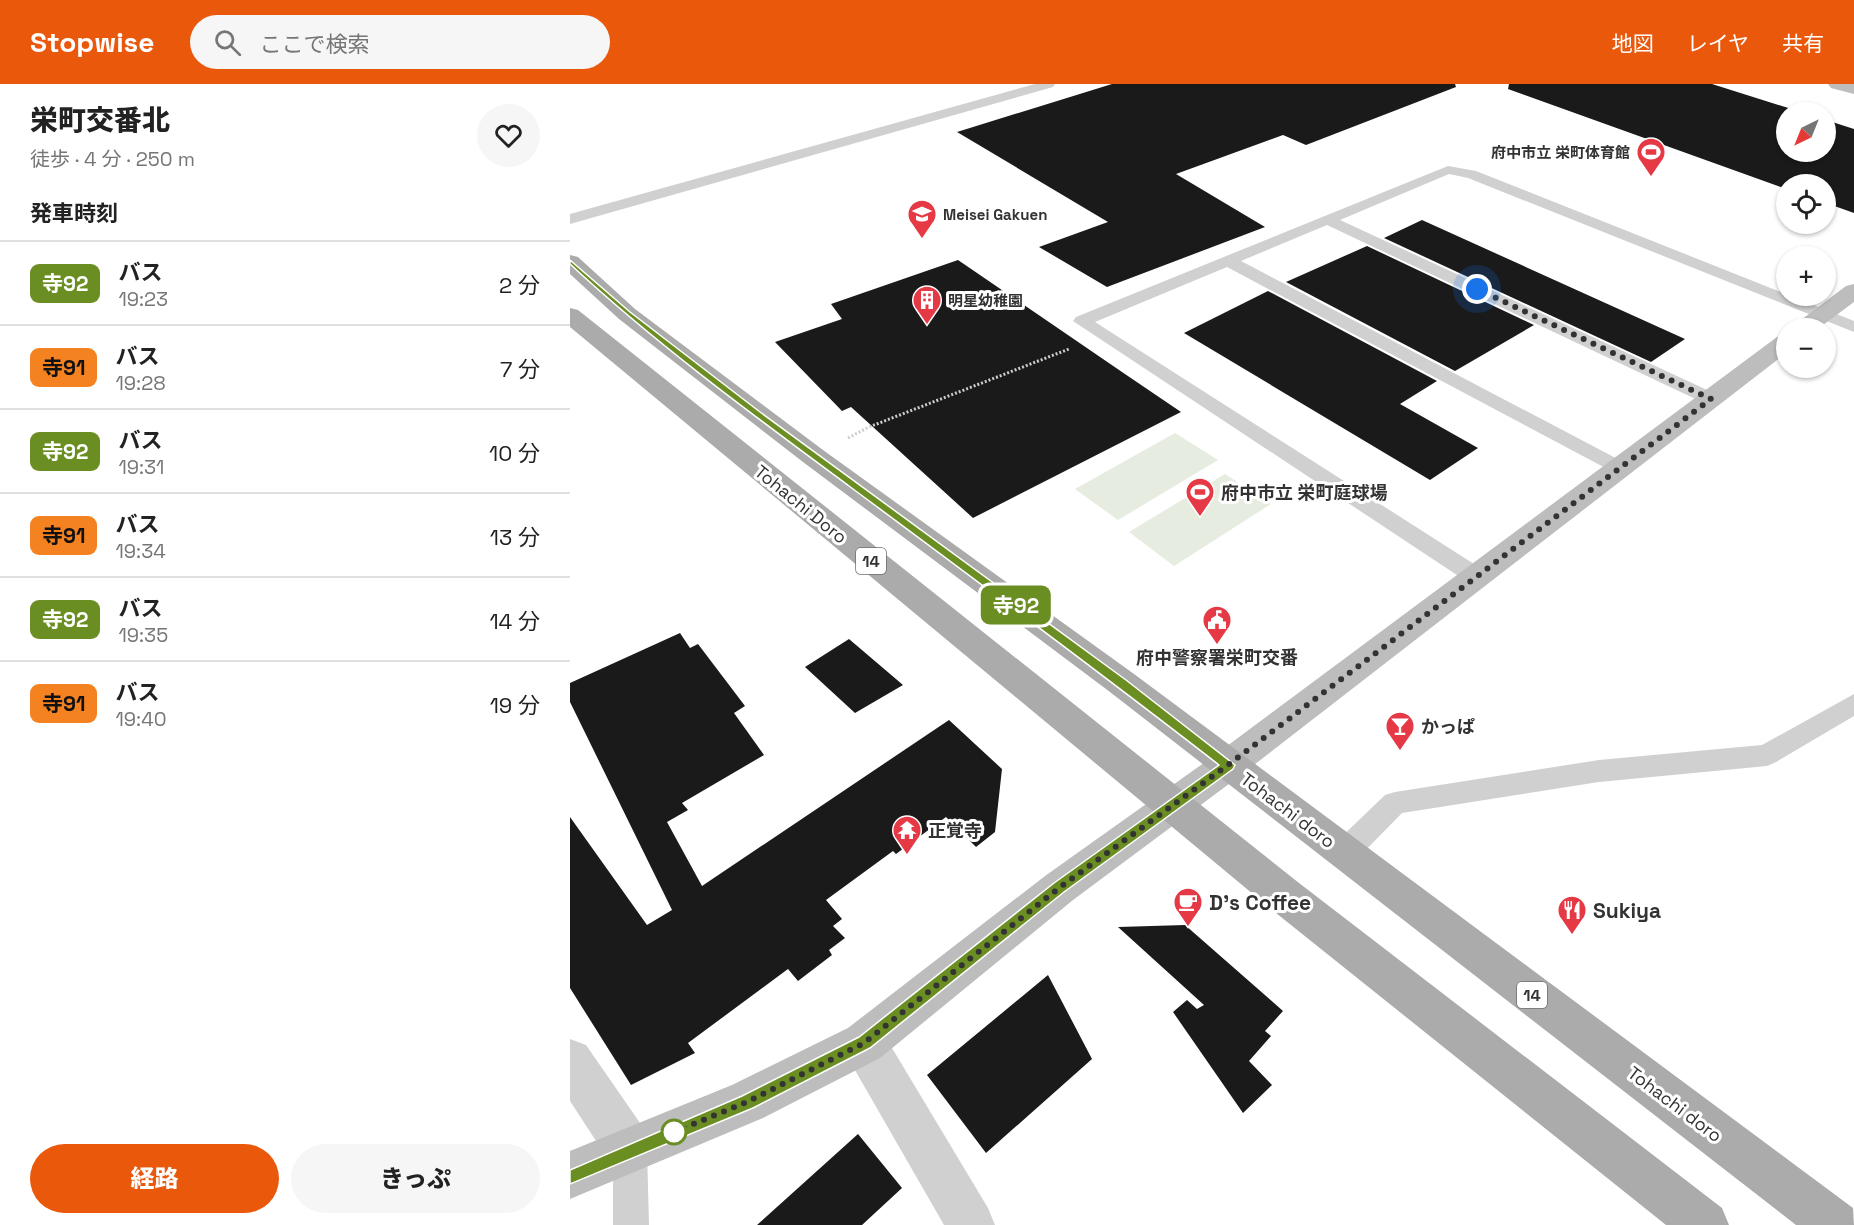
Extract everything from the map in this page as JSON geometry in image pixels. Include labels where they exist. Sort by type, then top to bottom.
[{"type":"main road","points":[[1837,84],[1854,89]]},
{"type":"main road","name":"Tohachi doro","points":[[570,262],[627,314],[813,456],[1122,683],[1836,1225]]},
{"type":"main road","points":[[1818,318],[1854,291]]},
{"type":"main road","name":"Tohachi Doro","points":[[573,322],[1173,806]]},
{"type":"main road","points":[[570,1175],[747,1102],[864,1043],[1059,888],[1228,765],[1776,350]]},
{"type":"main road","name":"14","points":[[1173,806],[1705,1225]]},
{"type":"street","points":[[864,1043],[971,1225]]},
{"type":"street","points":[[570,1061],[630,1150]]},
{"type":"lane","points":[[570,219],[1049,84]]},
{"type":"lane","points":[[1477,577],[1082,321],[1448,170],[1471,174],[1854,327]]},
{"type":"lane","points":[[1328,220],[1711,399]]},
{"type":"lane","points":[[1228,261],[1620,468]]},
{"type":"lane","points":[[1344,853],[1395,803],[1599,771],[1767,755],[1854,704]]},
{"type":"lane","points":[[630,1150],[632,1225]]},
{"type":"path","points":[[813,456],[869,427],[1105,334]]},
{"type":"shaded area","points":[[1175,433],[1218,460],[1118,520],[1075,489]]},
{"type":"shaded area","name":"府中市立 栄町庭球場","points":[[1225,474],[1271,504],[1174,566],[1129,532]]},
{"type":"building","points":[[1112,84],[1455,84],[1456,87],[1306,145],[1283,135],[1176,174],[1265,227],[1107,287],[1039,247],[1108,222],[957,132]]},
{"type":"building","points":[[1509,84],[1712,84],[1776,104],[1776,162],[1836,162],[1836,123],[1854,129],[1854,213],[1836,207],[1836,174],[1776,174],[1776,185],[1508,89]]},
{"type":"building","points":[[1422,220],[1685,339],[1651,362],[1384,238]]},
{"type":"building","points":[[1367,246],[1534,325],[1455,371],[1286,282]]},
{"type":"building","points":[[958,260],[1181,412],[973,518],[851,407],[842,411],[775,342],[842,319],[831,304]]},
{"type":"building","points":[[1268,291],[1437,381],[1400,404],[1478,448],[1430,480],[1184,333]]},
{"type":"building","points":[[680,633],[690,648],[698,644],[745,706],[734,713],[764,755],[682,803],[688,810],[667,822],[702,886],[949,720],[1002,769],[995,832],[976,847],[946,817],[896,854],[893,851],[826,900],[842,919],[833,926],[845,938],[829,950],[832,955],[798,981],[788,969],[688,1043],[695,1053],[631,1085],[570,988],[570,817],[647,925],[672,910],[570,702],[570,683]]},
{"type":"building","points":[[849,639],[903,685],[855,713],[805,667]]},
{"type":"building","points":[[1185,925],[1283,1011],[1265,1031],[1271,1036],[1249,1061],[1272,1085],[1243,1113],[1173,1012],[1187,1000],[1197,1009],[1204,1005],[1118,927]]},
{"type":"building","points":[[1048,975],[1092,1059],[986,1153],[927,1075]]},
{"type":"building","points":[[858,1134],[902,1188],[862,1225],[757,1225]]},
{"type":"bus line","name":"寺92","points":[[570,262],[627,314],[757,414],[1122,683],[1228,765],[1059,888],[864,1043],[747,1102],[570,1175]]},
{"type":"place","name":"府中市立 栄町体育館","points":[[1651,178]]},
{"type":"place","name":"Meisei Gakuen","points":[[922,240]]},
{"type":"place","name":"明星幼稚園","points":[[927,326]]},
{"type":"place","name":"府中市立 栄町庭球場","points":[[1200,518]]},
{"type":"place","name":"府中警察署栄町交番","points":[[1217,646]]},
{"type":"place","name":"かっぱ","points":[[1400,752]]},
{"type":"place","name":"正覚寺","points":[[907,856]]},
{"type":"place","name":"D's Coffee","points":[[1188,928]]},
{"type":"place","name":"Sukiya","points":[[1572,936]]},
{"type":"route","points":[[674,1132],[669,1134],[747,1102],[864,1043],[1059,888],[1228,765],[1711,399],[1477,289]]}]
